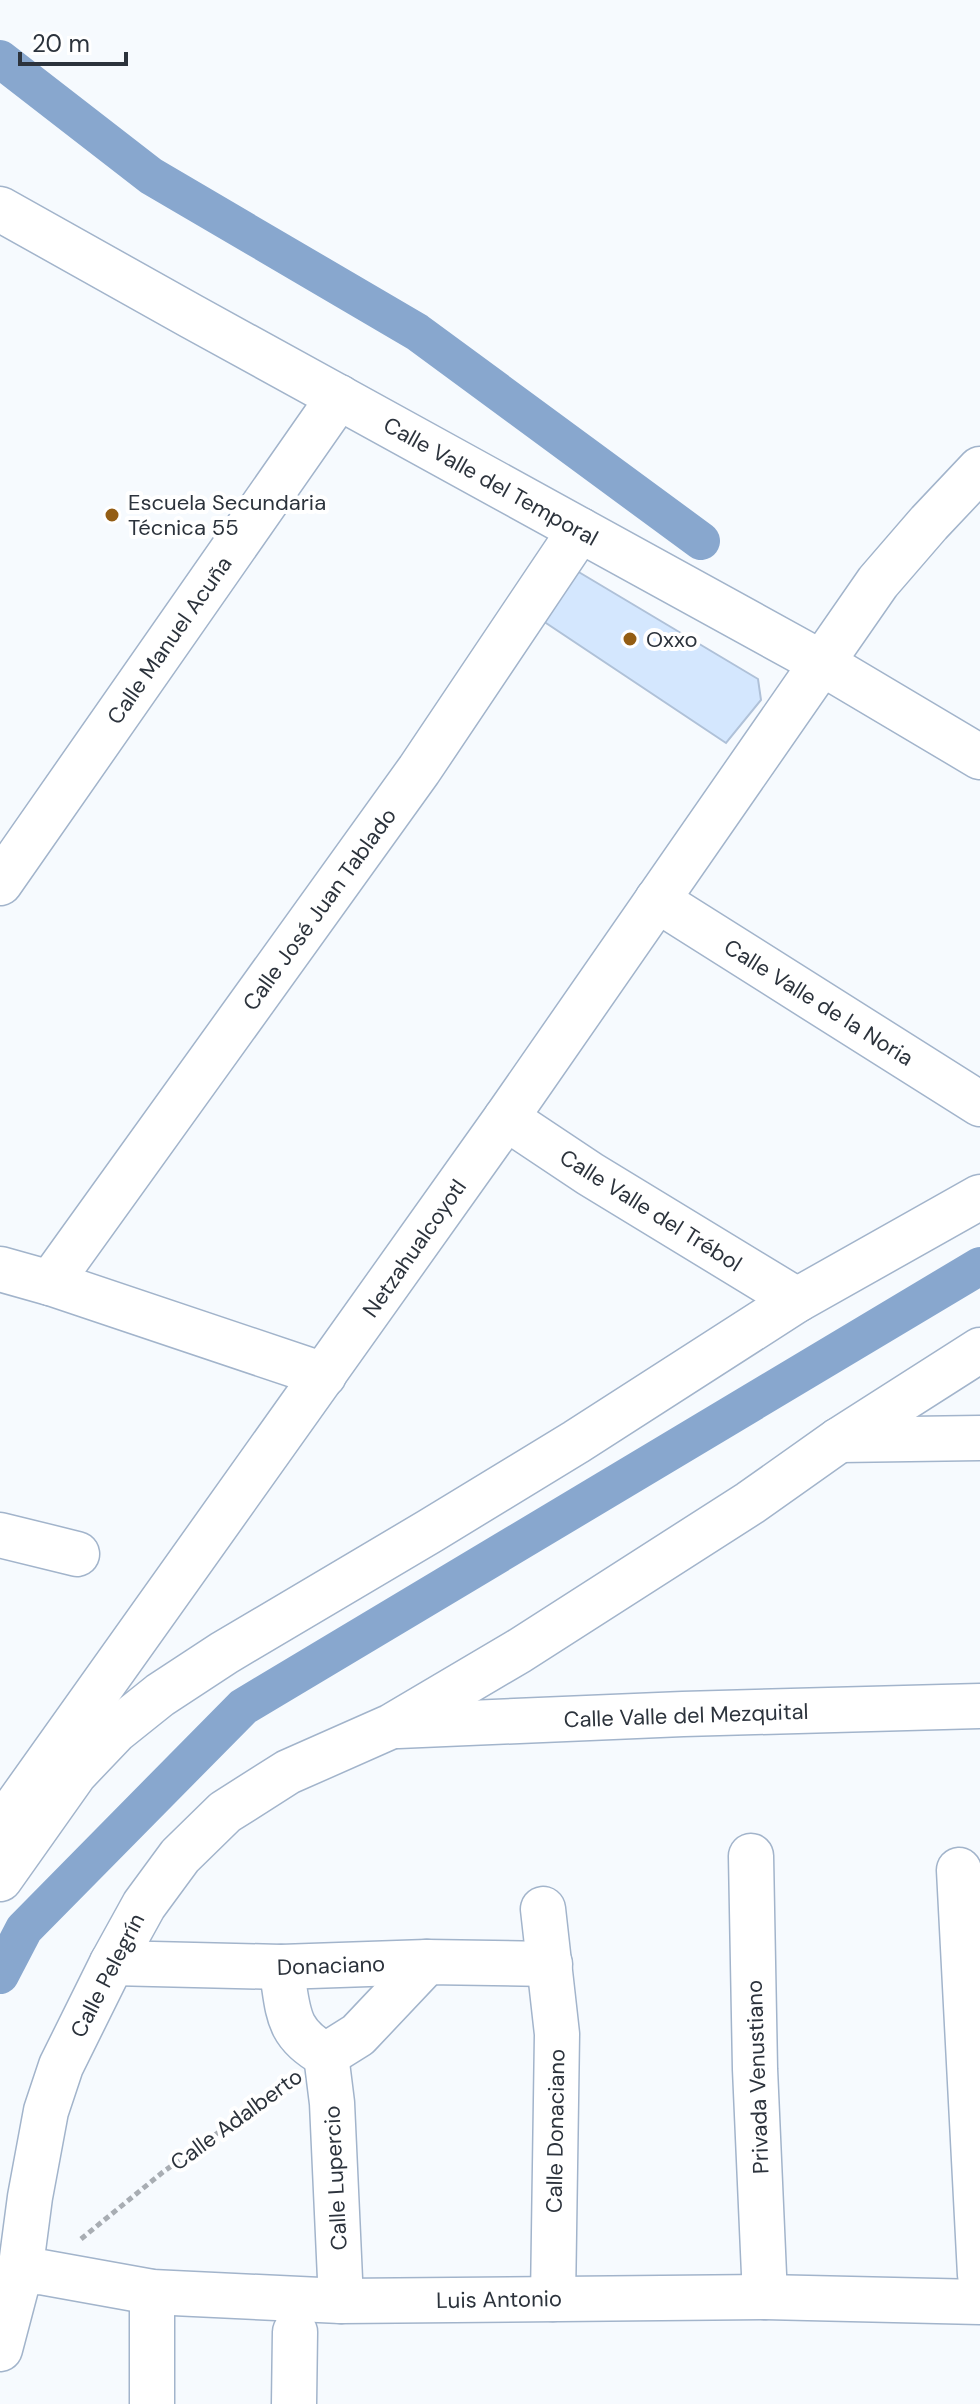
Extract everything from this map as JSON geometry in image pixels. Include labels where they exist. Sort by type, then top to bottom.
[{"type":"street","name":"Calle Valle del Temporal","points":[[0,209],[820,662],[980,757]]},
{"type":"street","name":"Calle Manuel Acuña","points":[[0,883],[339,397]]},
{"type":"street","name":"Netzahualcoyotl","points":[[0,1829],[506,1118],[820,662],[878,582],[980,469]]},
{"type":"street","name":"Calle José Juan Tablado","points":[[50,1283],[419,770],[580,530]]},
{"type":"street","name":"Calle Valle de la Noria","points":[[657,900],[980,1104]]},
{"type":"street","name":"Calle Valle del Trébol","points":[[506,1118],[590,1174],[797,1300]]},
{"type":"street","points":[[0,1879],[75,1773],[115,1731],[160,1695],[224,1653],[562,1450],[797,1300],[980,1197]]},
{"type":"street","points":[[0,1269],[324,1375]]},
{"type":"street","points":[[392,1726],[519,1651],[980,1350]]},
{"type":"street","points":[[839,1440],[980,1438]]},
{"type":"street","points":[[0,1535],[77,1554]]},
{"type":"street","name":"Calle Valle del Mezquital","points":[[392,1726],[980,1706]]},
{"type":"street","name":"Calle Pelegrín","points":[[0,2349],[30,2273],[30,2197],[46,2111],[61,2066],[144,1905],[180,1856],[225,1812],[288,1772],[392,1726]]},
{"type":"street","name":"Privada Venustiano","points":[[751,1856],[755,2069],[765,2297]]},
{"type":"street","points":[[959,1870],[980,2275]]},
{"type":"street","name":"Calle Donaciano","points":[[543,1909],[557,2034],[553,2299]]},
{"type":"street","name":"Donaciano","points":[[112,1963],[281,1967],[427,1962],[550,1964]]},
{"type":"street","name":"Calle Adalberto","points":[[326,2055],[358,2035],[427,1962]]},
{"type":"street","points":[[281,1967],[293,2028],[300,2038],[326,2055]]},
{"type":"street","name":"Calle Lupercio","points":[[326,2055],[333,2116],[341,2301]]},
{"type":"street","name":"Luis Antonio","points":[[30,2273],[152,2292],[341,2301],[765,2297],[980,2302]]},
{"type":"street","points":[[152,2292],[152,2404]]},
{"type":"street","points":[[294,2404],[295,2332]]},
{"type":"path","name":"Calle Adalberto","points":[[30,2273],[163,2172],[326,2055]]},
{"type":"building","name":"Oxxo","points":[[572,568],[758,679],[761,700],[726,743],[540,619]]},
{"type":"waterway","points":[[0,59],[151,176],[417,332],[701,541]]},
{"type":"waterway","points":[[0,1975],[24,1929],[243,1707],[980,1266]]},
{"type":"place","name":"Escuela Secundaria Técnica 55","points":[[112,515]]},
{"type":"place","name":"Oxxo","points":[[630,639]]}]
